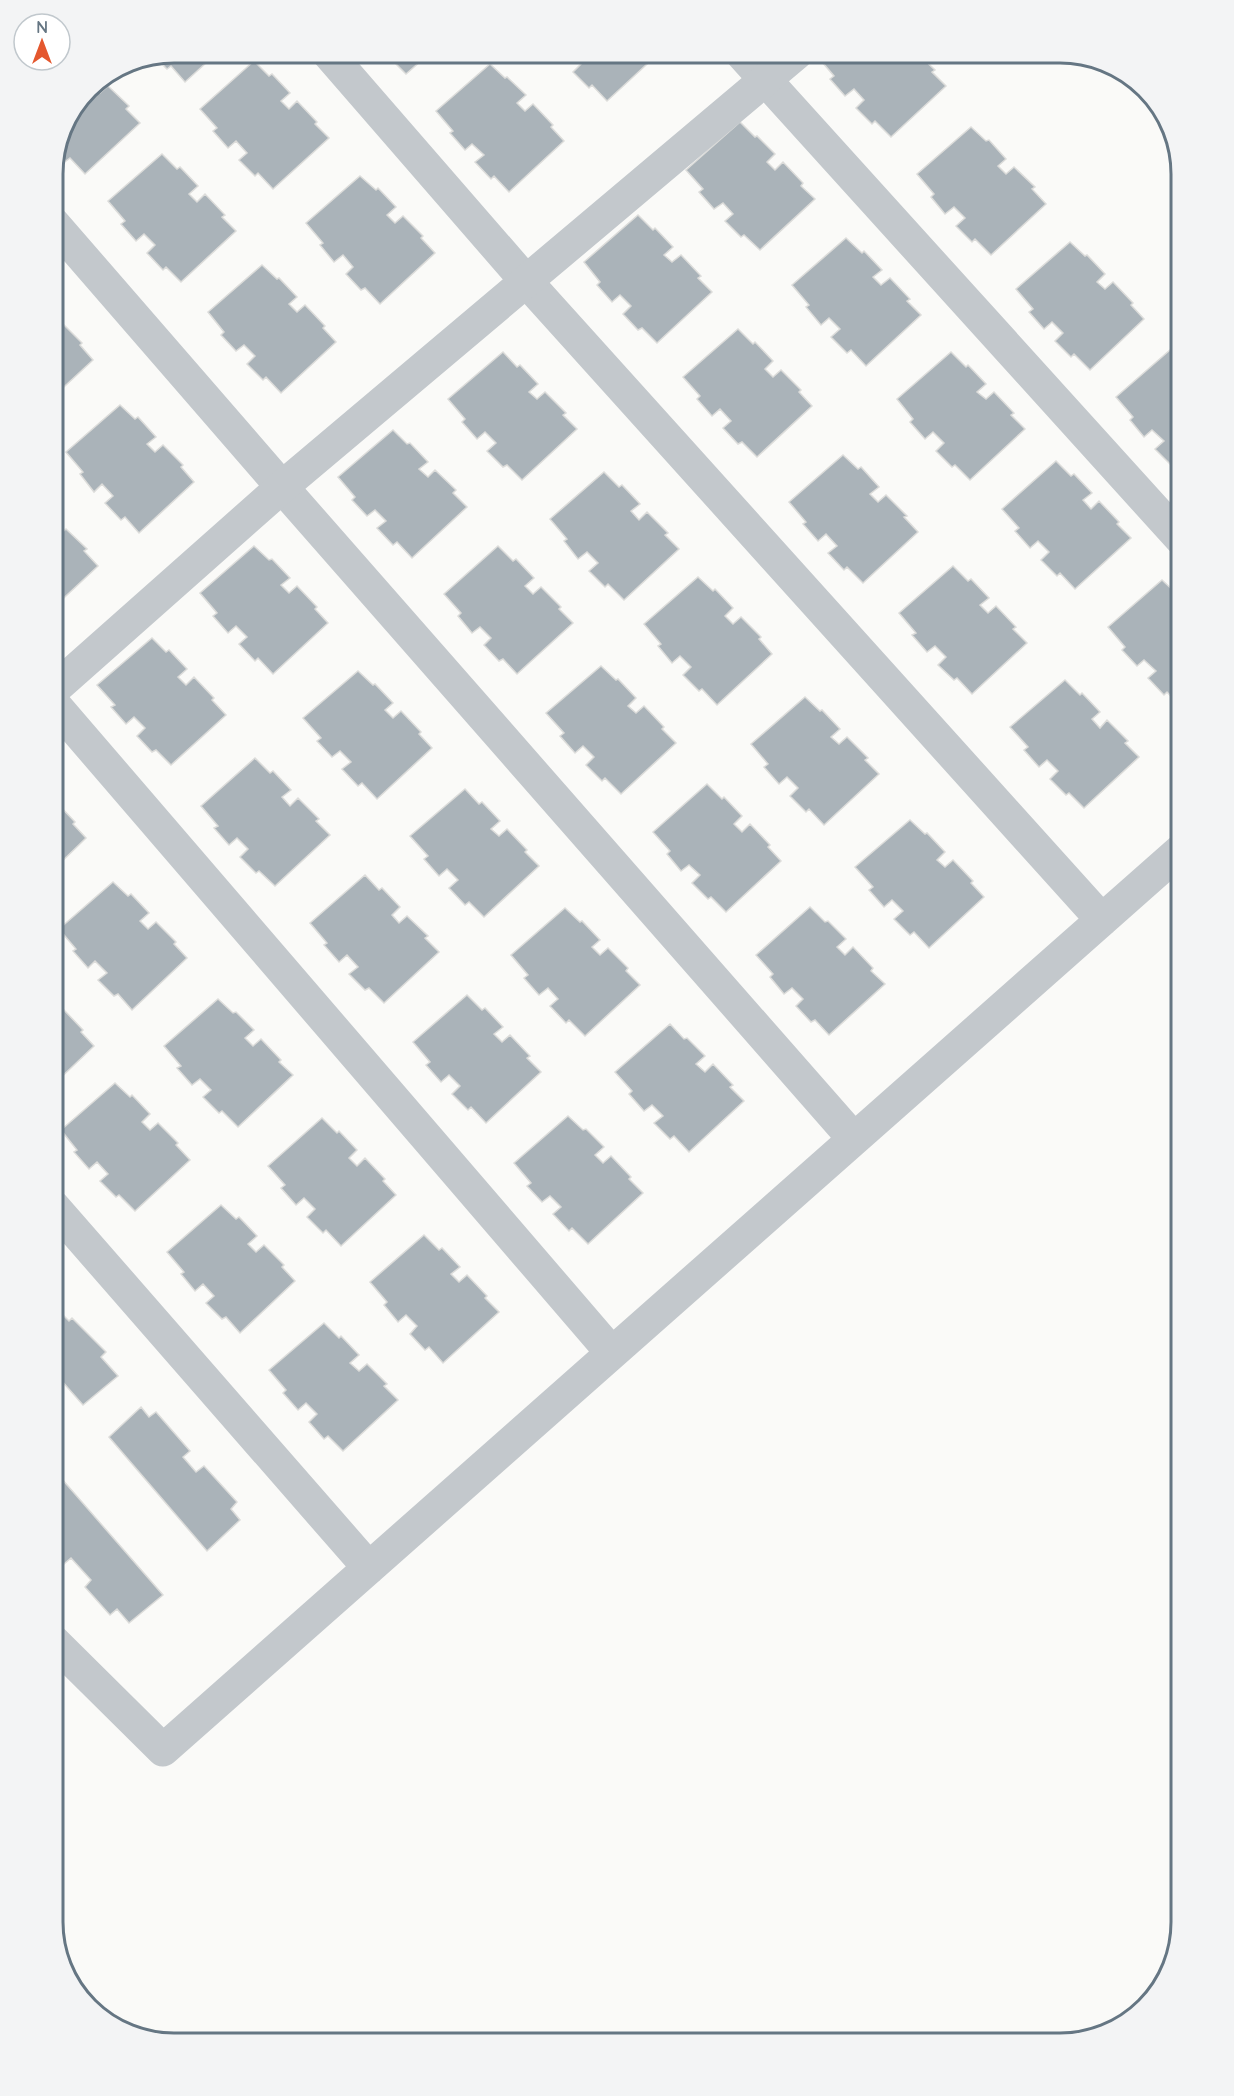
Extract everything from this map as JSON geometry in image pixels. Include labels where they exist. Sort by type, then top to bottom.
[{"type":"street","points":[[338,63],[526,281],[1102,920]]},
{"type":"street","points":[[750,63],[1171,527]]},
{"type":"street","points":[[63,681],[282,487],[785,63]]},
{"type":"street","points":[[63,235],[854,1139]]},
{"type":"street","points":[[63,715],[612,1353]]},
{"type":"street","points":[[63,1652],[163,1750],[1171,860]]},
{"type":"street","points":[[63,1217],[369,1568]]},
{"type":"building","points":[[206,63],[185,82],[171,66],[167,69],[162,64]]},
{"type":"building","points":[[252,63],[256,63],[269,76],[272,74],[290,93],[281,101],[289,109],[297,101],[329,138],[273,189],[258,173],[255,176],[239,160],[247,153],[236,141],[228,148],[213,131],[217,128],[200,109]]},
{"type":"building","points":[[395,63],[419,63],[406,74]]},
{"type":"building","points":[[648,63],[607,101],[592,85],[589,88],[573,72],[581,64]]},
{"type":"building","points":[[823,63],[928,63],[935,70],[932,72],[946,86],[891,137],[875,121],[872,124],[856,108],[864,100],[854,89],[845,96],[830,79],[834,76]]},
{"type":"building","points":[[490,64],[526,95],[517,103],[525,111],[533,104],[553,125],[551,127],[564,141],[509,192],[494,176],[491,179],[475,162],[484,155],[472,144],[465,150],[450,133],[453,131],[436,111]]},
{"type":"building","points":[[108,86],[129,106],[126,109],[140,123],[85,174],[70,158],[66,161],[65,152],[71,131],[78,118],[95,95]]},
{"type":"building","points":[[740,122],[775,154],[767,162],[775,170],[783,162],[803,183],[801,186],[815,199],[760,250],[744,235],[741,237],[725,221],[733,214],[723,203],[714,209],[699,192],[703,189],[686,170]]},
{"type":"building","points":[[971,127],[986,141],[989,140],[1006,159],[998,166],[1006,174],[1014,167],[1035,187],[1032,189],[1046,204],[991,255],[975,239],[972,242],[956,226],[965,218],[954,207],[945,214],[931,197],[934,194],[917,174]]},
{"type":"building","points":[[162,154],[177,169],[180,167],[198,186],[189,194],[197,202],[205,194],[225,215],[222,217],[236,231],[181,282],[166,267],[163,270],[147,253],[155,245],[144,234],[136,241],[121,224],[125,221],[108,201]]},
{"type":"building","points":[[360,176],[376,190],[378,188],[396,207],[387,215],[395,223],[403,216],[423,236],[421,238],[435,253],[380,304],[365,288],[361,290],[346,274],[353,267],[343,255],[334,262],[320,245],[323,243],[306,223]]},
{"type":"building","points":[[638,215],[653,230],[655,228],[673,247],[664,255],[672,262],[681,255],[701,276],[698,278],[712,292],[657,343],[642,328],[638,330],[623,314],[631,306],[620,295],[612,302],[597,285],[600,282],[584,262]]},
{"type":"building","points":[[846,238],[862,253],[864,251],[882,270],[873,277],[881,285],[890,278],[910,299],[907,301],[921,315],[866,366],[851,350],[847,353],[831,337],[840,329],[829,318],[821,325],[806,307],[809,305],[792,285]]},
{"type":"building","points":[[1070,242],[1085,256],[1087,255],[1105,274],[1097,282],[1105,289],[1113,282],[1133,303],[1131,305],[1144,319],[1090,370],[1074,354],[1071,357],[1055,341],[1063,333],[1052,322],[1044,329],[1029,312],[1033,309],[1016,289]]},
{"type":"building","points":[[262,265],[277,279],[279,278],[297,297],[289,304],[297,312],[305,305],[325,326],[323,328],[336,342],[281,393],[266,377],[263,380],[247,364],[255,356],[244,345],[236,351],[221,335],[224,332],[208,312]]},
{"type":"building","points":[[63,324],[82,343],[80,345],[93,360],[63,388]]},
{"type":"building","points":[[738,329],[753,344],[755,342],[773,361],[765,369],[773,377],[781,370],[801,390],[799,392],[812,406],[757,457],[742,442],[738,444],[723,428],[731,421],[720,409],[712,416],[697,399],[700,396],[683,377]]},
{"type":"building","points":[[1171,351],[1171,465],[1155,449],[1164,441],[1152,430],[1144,437],[1130,420],[1133,417],[1116,397]]},
{"type":"building","points":[[503,352],[517,367],[520,365],[538,384],[529,392],[537,399],[545,392],[566,413],[563,415],[577,429],[522,480],[507,465],[503,467],[487,451],[496,443],[485,432],[477,439],[462,422],[465,419],[448,399]]},
{"type":"building","points":[[951,352],[966,367],[968,365],[986,384],[977,392],[986,399],[994,392],[1014,413],[1011,415],[1025,429],[970,480],[936,451],[944,443],[933,432],[925,439],[910,422],[913,419],[897,399]]},
{"type":"building","points":[[120,405],[135,419],[138,417],[156,437],[147,444],[155,452],[163,445],[183,465],[181,467],[194,482],[139,533],[125,517],[121,520],[105,503],[113,496],[102,484],[94,492],[80,474],[83,472],[66,452]]},
{"type":"building","points":[[393,430],[407,444],[410,443],[428,462],[419,469],[428,477],[435,470],[456,490],[453,493],[467,507],[412,558],[397,542],[393,545],[377,528],[386,521],[375,510],[367,516],[352,500],[355,497],[338,477]]},
{"type":"building","points":[[843,455],[858,469],[861,467],[879,487],[870,494],[878,502],[886,495],[907,516],[904,517],[918,532],[863,583],[847,567],[844,570],[828,553],[837,546],[826,534],[818,541],[803,524],[806,522],[789,502]]},
{"type":"building","points":[[1056,461],[1071,476],[1074,474],[1092,493],[1083,500],[1091,509],[1099,501],[1131,538],[1075,589],[1060,573],[1057,576],[1041,560],[1049,552],[1038,541],[1030,548],[1015,531],[1019,528],[1002,509]]},
{"type":"building","points":[[604,472],[619,487],[622,485],[640,504],[631,511],[639,520],[647,512],[668,533],[665,535],[679,549],[624,600],[608,584],[605,587],[589,571],[598,563],[587,552],[578,559],[564,541],[567,539],[550,519]]},
{"type":"building","points":[[66,529],[87,549],[84,551],[98,566],[63,599],[63,532]]},
{"type":"building","points":[[254,546],[269,560],[272,559],[290,578],[281,585],[289,593],[297,586],[317,607],[315,609],[328,623],[273,674],[258,658],[255,661],[239,644],[247,637],[236,626],[228,633],[213,616],[217,613],[200,593]]},
{"type":"building","points":[[498,546],[513,561],[516,559],[534,578],[525,586],[533,594],[541,587],[573,623],[517,674],[503,659],[499,661],[484,645],[491,638],[480,627],[472,633],[458,616],[461,613],[444,594]]},
{"type":"building","points":[[953,566],[968,581],[971,579],[989,598],[980,605],[988,613],[996,606],[1016,627],[1013,629],[1027,643],[972,694],[957,678],[954,680],[938,665],[946,657],[935,646],[927,652],[912,635],[916,633],[899,613]]},
{"type":"building","points":[[698,577],[713,591],[715,589],[733,608],[725,616],[733,624],[741,617],[761,637],[759,639],[772,654],[717,705],[702,689],[699,691],[683,675],[691,667],[680,656],[672,663],[658,646],[661,644],[644,624]]},
{"type":"building","points":[[1162,580],[1171,588],[1171,696],[1167,692],[1164,695],[1148,678],[1156,671],[1144,660],[1137,666],[1122,650],[1125,647],[1108,627]]},
{"type":"building","points":[[152,638],[166,652],[169,650],[187,669],[178,677],[186,685],[194,677],[226,715],[171,765],[156,750],[152,752],[137,736],[145,728],[134,717],[126,724],[111,707],[115,705],[97,685]]},
{"type":"building","points":[[601,666],[616,680],[618,679],[636,698],[628,706],[636,713],[644,706],[676,743],[621,794],[605,778],[602,781],[586,765],[594,757],[583,746],[575,753],[560,736],[564,733],[546,713]]},
{"type":"building","points":[[358,671],[373,685],[375,684],[393,703],[385,710],[393,718],[401,711],[421,732],[419,734],[432,748],[377,799],[362,783],[358,786],[342,769],[351,762],[340,751],[332,757],[317,741],[321,738],[303,718]]},
{"type":"building","points":[[1065,680],[1080,695],[1082,693],[1100,712],[1092,719],[1100,728],[1107,720],[1128,741],[1125,743],[1139,757],[1084,808],[1050,779],[1058,771],[1047,760],[1039,767],[1024,750],[1028,747],[1010,727]]},
{"type":"building","points":[[805,697],[820,711],[822,710],[840,729],[831,737],[839,744],[847,737],[868,758],[865,760],[879,774],[824,825],[809,809],[806,812],[790,796],[798,788],[787,777],[779,784],[764,767],[768,764],[751,744]]},
{"type":"building","points":[[255,758],[270,773],[273,771],[291,790],[282,797],[290,806],[298,798],[319,819],[316,821],[330,835],[275,886],[259,871],[256,873],[240,857],[248,849],[237,838],[229,845],[214,828],[218,826],[201,806]]},
{"type":"building","points":[[707,784],[722,799],[724,797],[742,816],[734,824],[742,832],[750,824],[770,845],[768,847],[781,861],[726,912],[692,883],[700,875],[689,865],[681,871],[667,854],[670,851],[653,832]]},
{"type":"building","points":[[465,789],[479,804],[482,802],[500,821],[491,829],[499,836],[507,829],[539,866],[484,917],[469,902],[465,905],[449,888],[458,880],[447,869],[439,876],[424,859],[428,856],[410,836]]},
{"type":"building","points":[[63,809],[75,822],[73,824],[86,838],[63,860]]},
{"type":"building","points":[[910,820],[925,834],[927,833],[945,852],[937,860],[945,867],[953,860],[973,881],[971,883],[984,897],[929,948],[914,932],[910,935],[894,919],[903,911],[892,900],[884,907],[869,890],[873,887],[855,867]]},
{"type":"building","points":[[365,875],[379,890],[382,888],[400,907],[392,915],[399,923],[407,916],[428,936],[425,938],[439,952],[384,1003],[369,988],[365,990],[349,974],[358,967],[347,955],[339,962],[324,945],[327,943],[310,923]]},
{"type":"building","points":[[113,882],[128,896],[131,894],[149,913],[140,921],[148,929],[156,922],[176,942],[174,944],[187,958],[132,1010],[118,994],[114,996],[98,980],[107,973],[95,961],[88,968],[73,951],[76,949],[63,934],[63,926]]},
{"type":"building","points":[[810,907],[846,939],[837,947],[845,955],[853,947],[873,968],[871,971],[885,984],[829,1035],[815,1020],[811,1022],[796,1006],[803,999],[792,988],[784,994],[770,977],[773,974],[756,955]]},
{"type":"building","points":[[565,908],[580,922],[582,921],[600,940],[592,947],[600,955],[608,948],[628,968],[626,971],[640,985],[585,1036],[569,1020],[566,1023],[550,1006],[558,999],[548,988],[539,995],[524,978],[528,975],[511,955]]},
{"type":"building","points":[[467,995],[482,1010],[485,1008],[503,1027],[494,1034],[502,1042],[510,1035],[530,1056],[527,1058],[541,1072],[486,1123],[471,1107],[468,1110],[452,1094],[460,1086],[449,1075],[441,1082],[426,1065],[430,1062],[413,1042]]},
{"type":"building","points":[[218,999],[233,1013],[236,1012],[254,1030],[245,1038],[253,1046],[261,1039],[281,1060],[279,1062],[293,1075],[238,1127],[203,1097],[211,1090],[200,1079],[192,1085],[177,1068],[181,1066],[164,1046]]},
{"type":"building","points":[[63,1009],[83,1030],[81,1032],[94,1046],[63,1075]]},
{"type":"building","points":[[670,1024],[705,1056],[696,1064],[705,1072],[713,1064],[733,1085],[730,1087],[744,1101],[689,1152],[674,1136],[670,1139],[654,1123],[663,1116],[652,1105],[644,1111],[629,1094],[632,1091],[615,1072]]},
{"type":"building","points":[[115,1083],[130,1097],[132,1095],[150,1114],[142,1122],[150,1130],[158,1123],[178,1143],[176,1145],[190,1160],[135,1211],[100,1181],[108,1174],[97,1162],[89,1169],[74,1152],[77,1150],[63,1132],[63,1128]]},
{"type":"building","points":[[568,1116],[583,1130],[586,1129],[604,1147],[595,1155],[603,1163],[611,1156],[643,1193],[588,1244],[572,1228],[569,1231],[553,1214],[561,1207],[550,1196],[542,1202],[527,1186],[531,1183],[514,1163]]},
{"type":"building","points":[[322,1118],[337,1133],[339,1131],[357,1150],[349,1158],[357,1166],[365,1158],[385,1179],[383,1181],[396,1195],[341,1246],[326,1230],[323,1233],[307,1217],[315,1209],[304,1198],[296,1205],[281,1188],[285,1185],[268,1166]]},
{"type":"building","points":[[221,1205],[236,1219],[239,1217],[257,1236],[248,1244],[256,1252],[264,1245],[284,1265],[282,1267],[295,1281],[240,1333],[226,1317],[222,1319],[206,1303],[214,1296],[203,1284],[195,1291],[181,1274],[184,1272],[167,1252]]},
{"type":"building","points":[[424,1235],[439,1250],[442,1248],[460,1267],[451,1274],[459,1282],[467,1275],[499,1312],[443,1363],[429,1347],[425,1350],[410,1334],[417,1326],[406,1315],[398,1322],[384,1305],[387,1302],[370,1282]]},
{"type":"building","points":[[63,1315],[69,1321],[72,1318],[106,1352],[101,1357],[118,1376],[83,1405],[63,1382]]},
{"type":"building","points":[[324,1323],[339,1338],[341,1336],[359,1355],[350,1363],[359,1371],[367,1364],[387,1384],[384,1386],[398,1400],[343,1451],[328,1436],[324,1439],[309,1422],[317,1414],[306,1403],[298,1410],[283,1393],[286,1390],[269,1370]]},
{"type":"building","points":[[141,1407],[149,1417],[156,1412],[190,1451],[183,1457],[196,1472],[204,1466],[237,1502],[231,1509],[240,1520],[207,1551],[109,1437]]},
{"type":"building","points":[[63,1480],[163,1595],[129,1623],[117,1609],[110,1615],[85,1587],[91,1580],[71,1558],[64,1564]]}]
